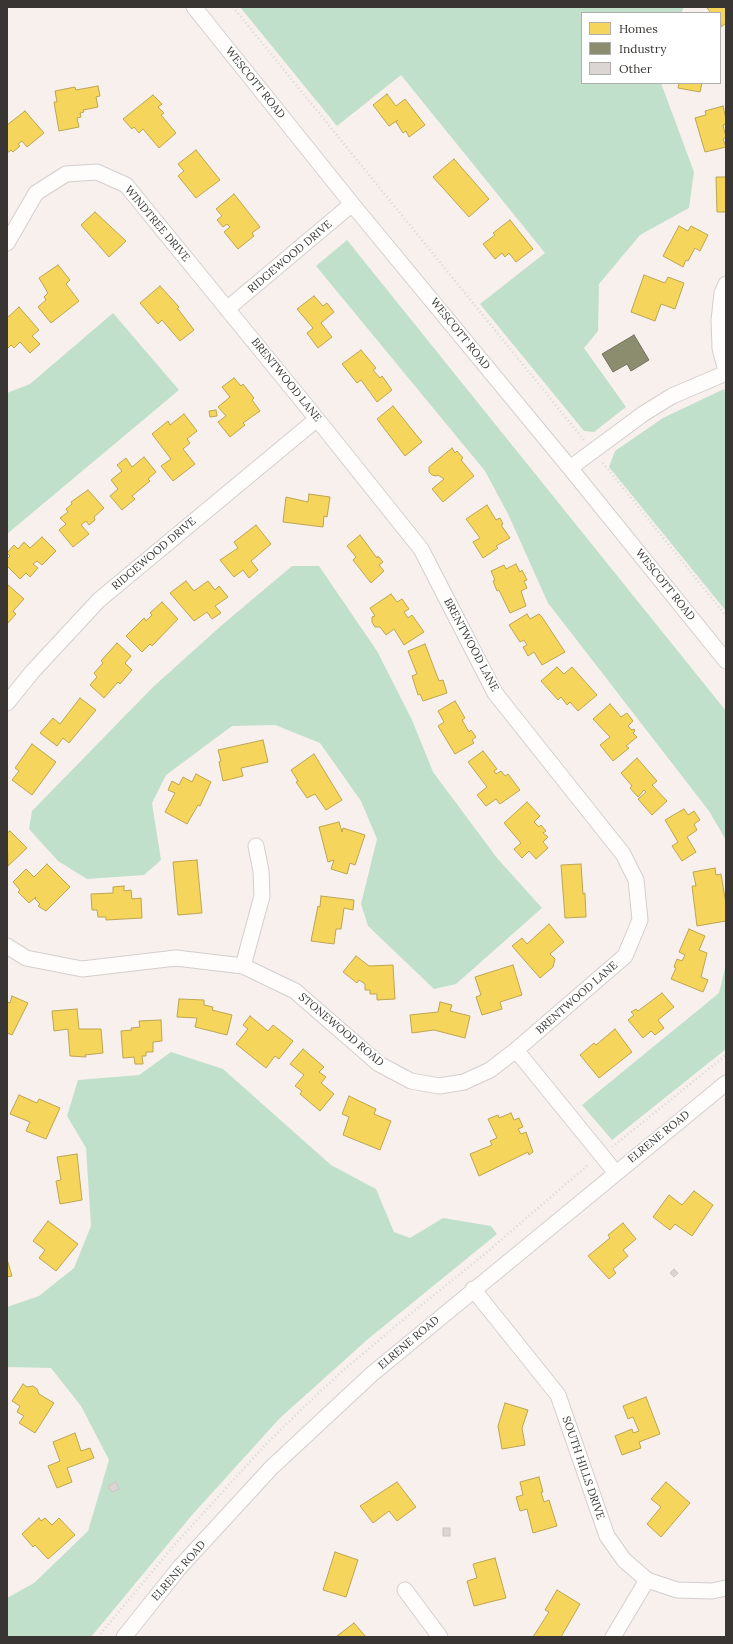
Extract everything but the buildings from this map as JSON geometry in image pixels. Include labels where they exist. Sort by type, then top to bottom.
[{"type":"street","name":"WESCOTT ROAD","points":[[194,7],[352,204],[570,468],[726,661]]},
{"type":"street","name":"WINDTREE DRIVE","points":[[7,243],[36,193],[66,174],[97,172],[126,185],[227,309]]},
{"type":"street","name":"RIDGEWOOD DRIVE","points":[[227,309],[352,204]]},
{"type":"street","points":[[570,468],[643,414],[672,396],[726,372],[720,348],[719,320],[722,293],[726,284]]},
{"type":"street","name":"BRENTWOOD LANE","points":[[227,309],[421,549],[495,693],[623,854],[636,880],[640,920],[626,956],[516,1050]]},
{"type":"street","name":"RIDGEWOOD DRIVE","points":[[7,704],[33,670],[99,600],[317,419]]},
{"type":"street","points":[[243,966],[262,896],[261,871],[256,846]]},
{"type":"street","name":"STONEWOOD ROAD","points":[[7,946],[26,958],[82,969],[176,958],[243,966],[295,991],[379,1064],[411,1081],[439,1086],[464,1082],[490,1070],[516,1050]]},
{"type":"street","points":[[516,1050],[616,1173]]},
{"type":"street","name":"ELRENE ROAD","points":[[124,1637],[180,1567],[272,1467],[372,1374],[473,1289],[726,1083]]},
{"type":"street","name":"SOUTH HILLS DRIVE","points":[[473,1289],[558,1395],[607,1536],[624,1560],[647,1580],[677,1590],[712,1591],[726,1588]]},
{"type":"street","points":[[613,1637],[647,1580]]},
{"type":"street","points":[[405,1590],[440,1637]]},
{"type":"path","points":[[233,7],[726,616]]},
{"type":"green space","points":[[240,7],[684,7],[682,12],[581,12],[581,84],[661,84],[694,172],[689,208],[640,235],[599,284],[598,331],[584,348],[626,407],[594,432],[584,431],[480,304],[545,253],[401,75],[337,126]]},
{"type":"green space","points":[[347,240],[726,711],[726,840],[709,811],[548,603],[508,514],[485,471],[316,266]]},
{"type":"green space","points":[[113,313],[179,390],[7,534],[7,393],[30,384]]},
{"type":"green space","points":[[724,389],[726,395],[726,611],[609,467],[615,451],[663,418]]},
{"type":"green space","points":[[292,566],[319,566],[377,651],[412,720],[433,772],[497,858],[542,908],[456,984],[434,989],[368,926],[361,904],[377,839],[361,801],[320,743],[275,725],[232,726],[166,775],[152,803],[161,860],[144,875],[87,879],[58,861],[29,829],[32,811],[153,687],[222,625]]},
{"type":"green space","points":[[726,964],[726,1049],[612,1140],[582,1105],[719,993]]},
{"type":"green space","points":[[171,1052],[223,1069],[331,1165],[376,1189],[394,1232],[410,1238],[443,1218],[491,1226],[497,1234],[368,1339],[280,1418],[192,1515],[91,1637],[7,1637],[7,1598],[34,1583],[88,1531],[109,1460],[81,1406],[51,1368],[7,1367],[7,1307],[39,1296],[74,1268],[91,1226],[86,1148],[67,1116],[78,1080],[139,1075]]}]
